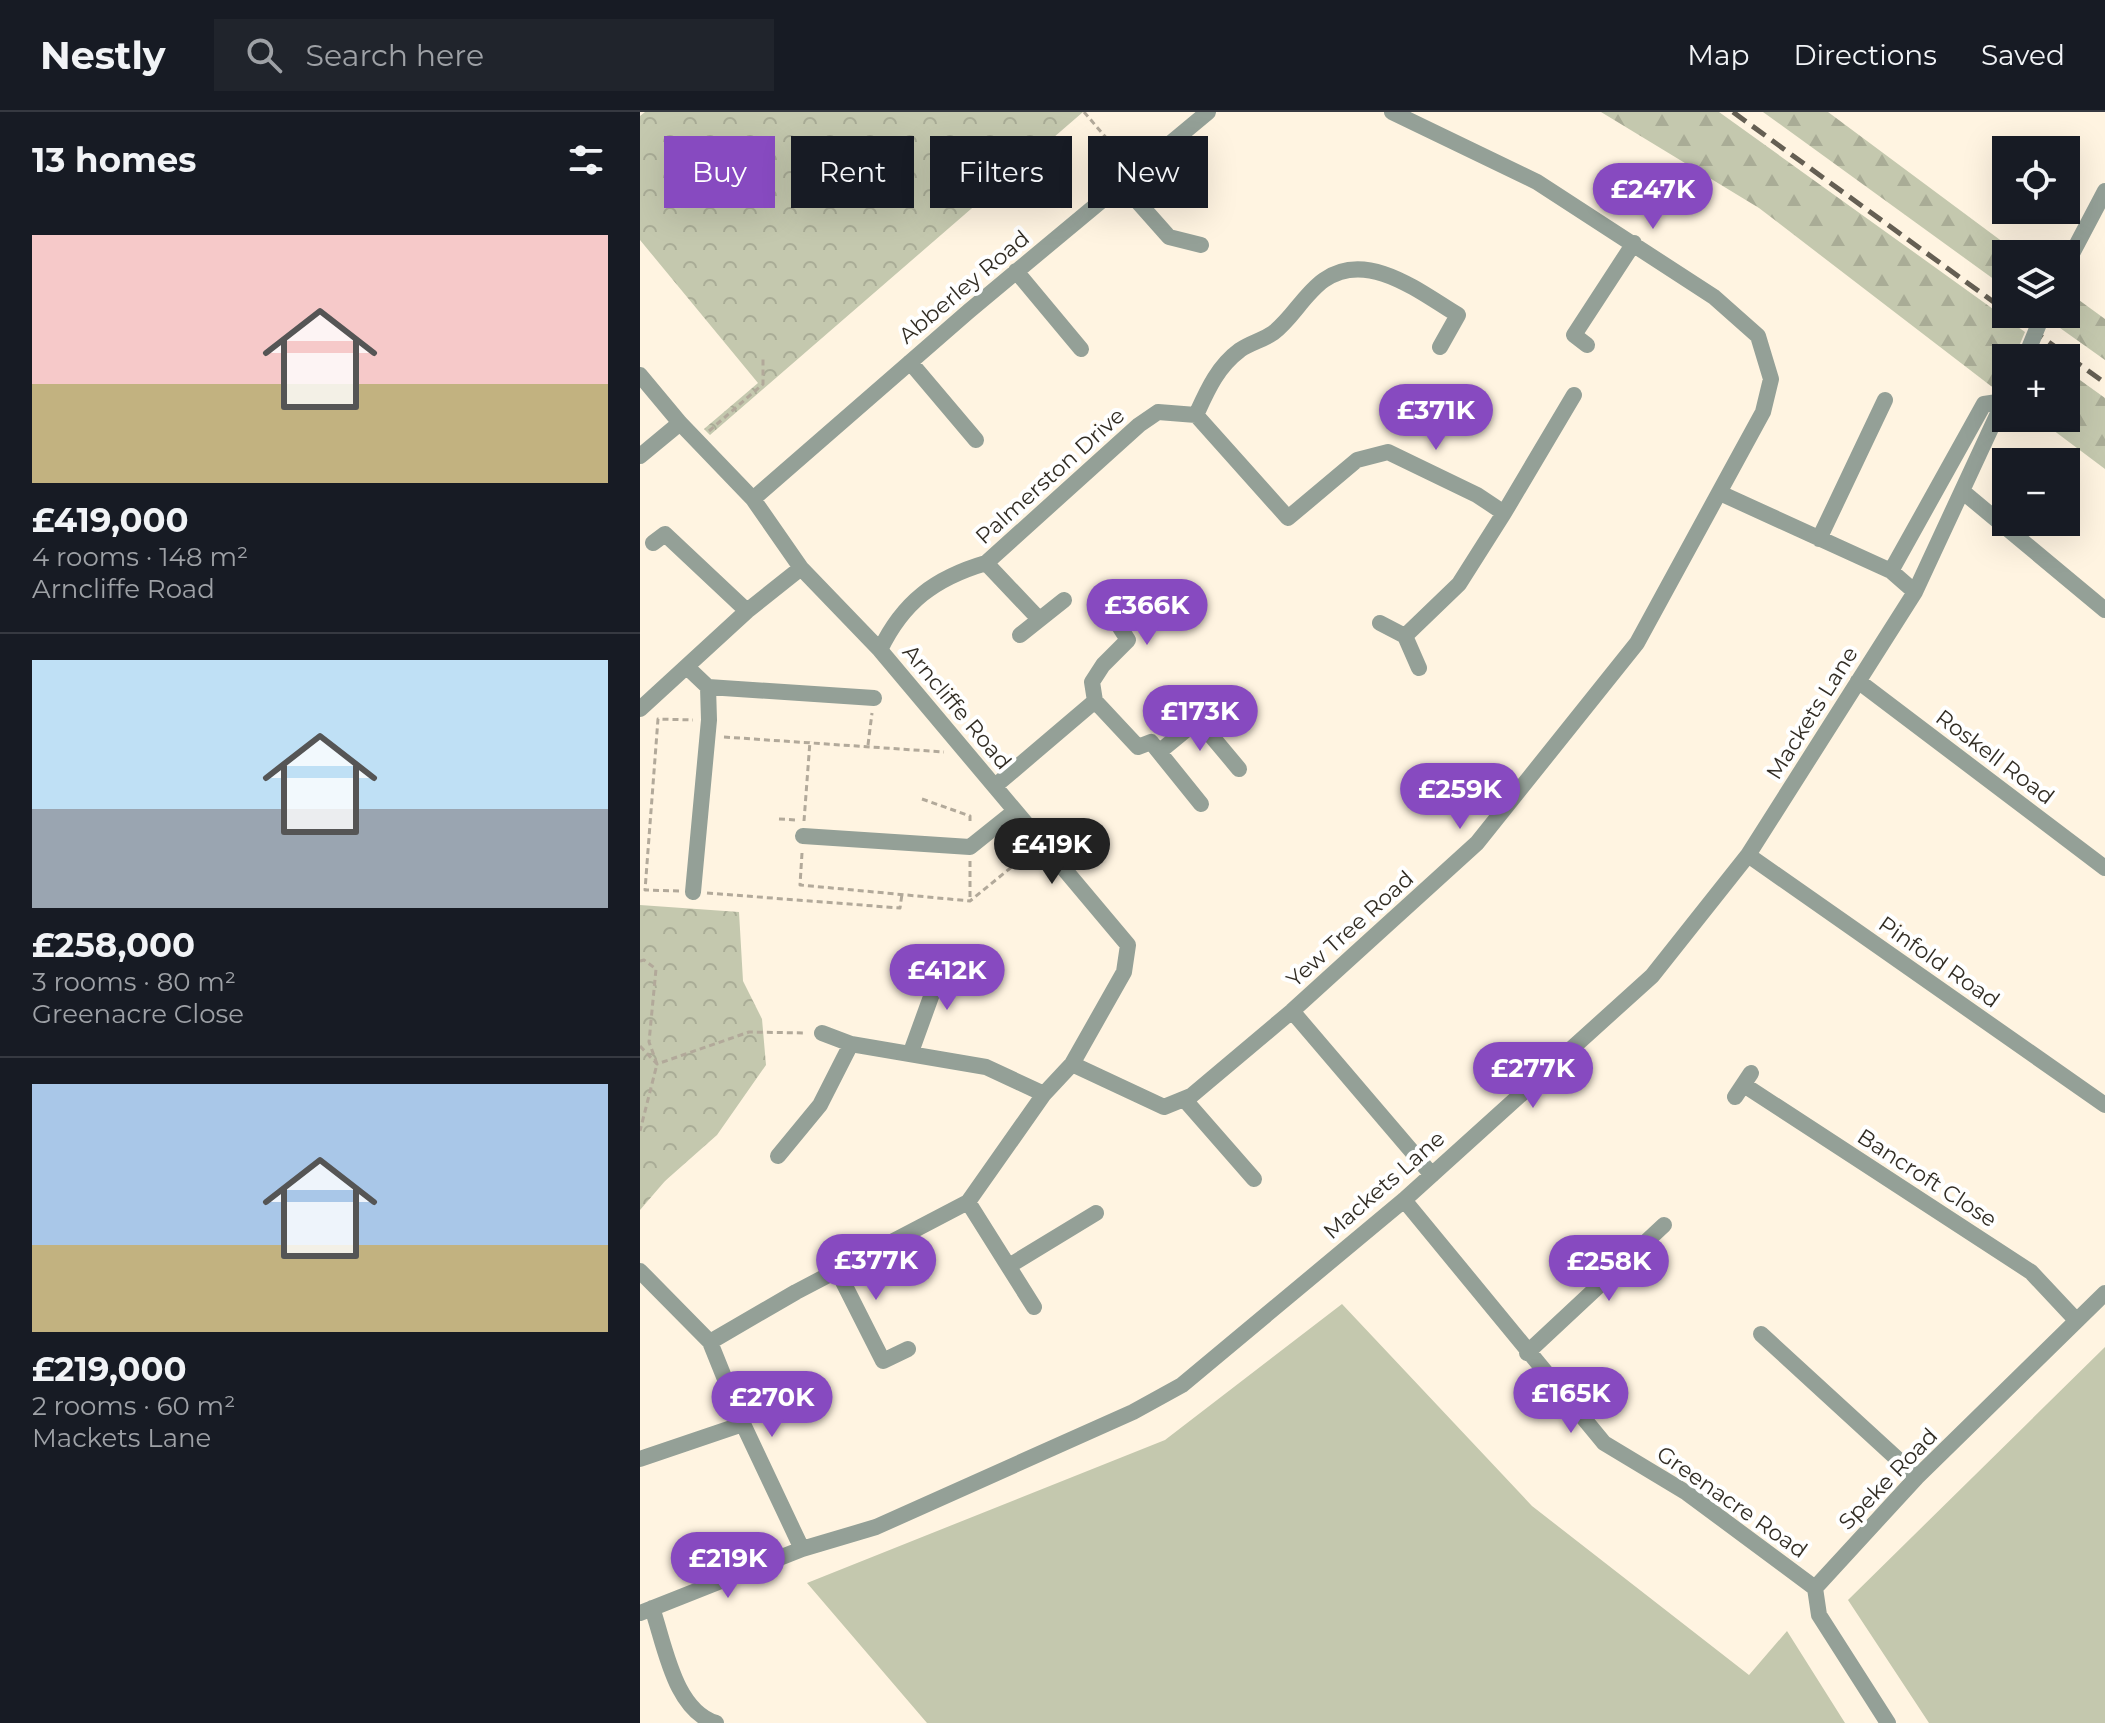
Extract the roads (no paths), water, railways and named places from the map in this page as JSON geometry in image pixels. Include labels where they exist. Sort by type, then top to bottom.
[{"type":"street","name":"Abberley Road","points":[[1179,136],[1208,112]]},
{"type":"street","points":[[1392,112],[1537,182],[1634,243],[1574,335],[1587,345]]},
{"type":"street","points":[[2080,240],[2105,191]]},
{"type":"street","name":"Abberley Road","points":[[753,499],[1093,208]]},
{"type":"street","points":[[1143,208],[1169,237],[1201,245]]},
{"type":"street","points":[[2090,222],[2105,233]]},
{"type":"street","name":"Yew Tree Road","points":[[1184,1099],[1292,1011],[1477,843],[1539,770],[1637,643],[1763,412],[1771,379],[1758,336],[1714,297],[1634,243]]},
{"type":"street","points":[[1440,347],[1458,315],[1395,277],[1367,270],[1346,272],[1324,280],[1274,333],[1240,350],[1215,375],[1196,415],[1288,518],[1357,460],[1388,452],[1477,495],[1504,513]]},
{"type":"street","points":[[1016,271],[1081,349]]},
{"type":"street","points":[[910,362],[976,440]]},
{"type":"street","name":"Arncliffe Road","points":[[640,375],[680,423],[753,499],[801,568],[880,650],[1128,945],[1124,972],[1072,1064],[1044,1094],[968,1202],[710,1342]]},
{"type":"street","points":[[1405,636],[1459,584],[1574,395]]},
{"type":"street","points":[[1819,539],[1885,400]]},
{"type":"street","name":"Mackets Lane","points":[[1891,571],[1984,404],[1992,402]]},
{"type":"street","name":"Palmerston Drive","points":[[880,650],[895,619],[932,586],[956,572],[986,563],[1139,425],[1158,412],[1196,415]]},
{"type":"street","points":[[640,456],[680,423]]},
{"type":"street","name":"Mackets Lane","points":[[646,1610],[802,1549],[876,1527],[1133,1412],[1182,1385],[1404,1200],[1652,976],[1748,855],[1915,592],[1992,426]]},
{"type":"street","points":[[1962,491],[2105,610]]},
{"type":"street","points":[[1720,493],[1891,571],[1915,592]]},
{"type":"street","points":[[653,543],[665,534],[747,611]]},
{"type":"street","points":[[986,563],[1039,619]]},
{"type":"street","points":[[640,709],[747,611],[801,568]]},
{"type":"street","points":[[1020,635],[1064,600]]},
{"type":"street","points":[[1103,601],[1128,640],[1103,665],[1092,682],[1095,701],[1138,747],[1151,742],[1201,804]]},
{"type":"street","points":[[1380,623],[1405,636],[1419,668]]},
{"type":"street","points":[[688,668],[708,687],[874,698]]},
{"type":"street","name":"Roskell Road","points":[[1858,681],[2105,868]]},
{"type":"street","points":[[693,892],[708,728],[708,687]]},
{"type":"street","points":[[995,786],[1095,701]]},
{"type":"street","points":[[1159,752],[1198,720],[1239,769]]},
{"type":"street","points":[[803,836],[970,847],[1015,811]]},
{"type":"street","name":"Pinfold Road","points":[[1748,855],[2105,1105]]},
{"type":"street","points":[[911,1052],[945,958]]},
{"type":"street","name":"Yew Tree Road","points":[[1292,1011],[1432,1175]]},
{"type":"street","points":[[822,1033],[851,1044],[986,1067],[1044,1094]]},
{"type":"street","points":[[778,1156],[820,1105],[851,1044]]},
{"type":"street","points":[[1072,1064],[1164,1107],[1184,1099],[1254,1179]]},
{"type":"street","name":"Bancroft Close","points":[[1743,1085],[2031,1272],[2076,1320]]},
{"type":"street","name":"Greenacre Road","points":[[1404,1200],[1604,1443],[1687,1493],[1815,1588]]},
{"type":"street","points":[[968,1202],[1034,1307]]},
{"type":"street","points":[[1009,1266],[1096,1213]]},
{"type":"street","points":[[1527,1353],[1664,1225]]},
{"type":"street","points":[[640,1271],[710,1342],[743,1424],[802,1549]]},
{"type":"street","points":[[838,1272],[883,1361],[908,1349]]},
{"type":"street","name":"Speke Road","points":[[1815,1588],[1917,1477],[2105,1293]]},
{"type":"street","points":[[1761,1334],[1917,1477]]},
{"type":"street","points":[[640,1459],[743,1424]]},
{"type":"street","points":[[1815,1588],[1819,1615],[1888,1723]]},
{"type":"street","points":[[646,1610],[683,1696],[695,1713],[716,1723]]},
{"type":"railway","points":[[1733,112],[1992,301]]},
{"type":"railway","points":[[2029,328],[2105,383]]}]
